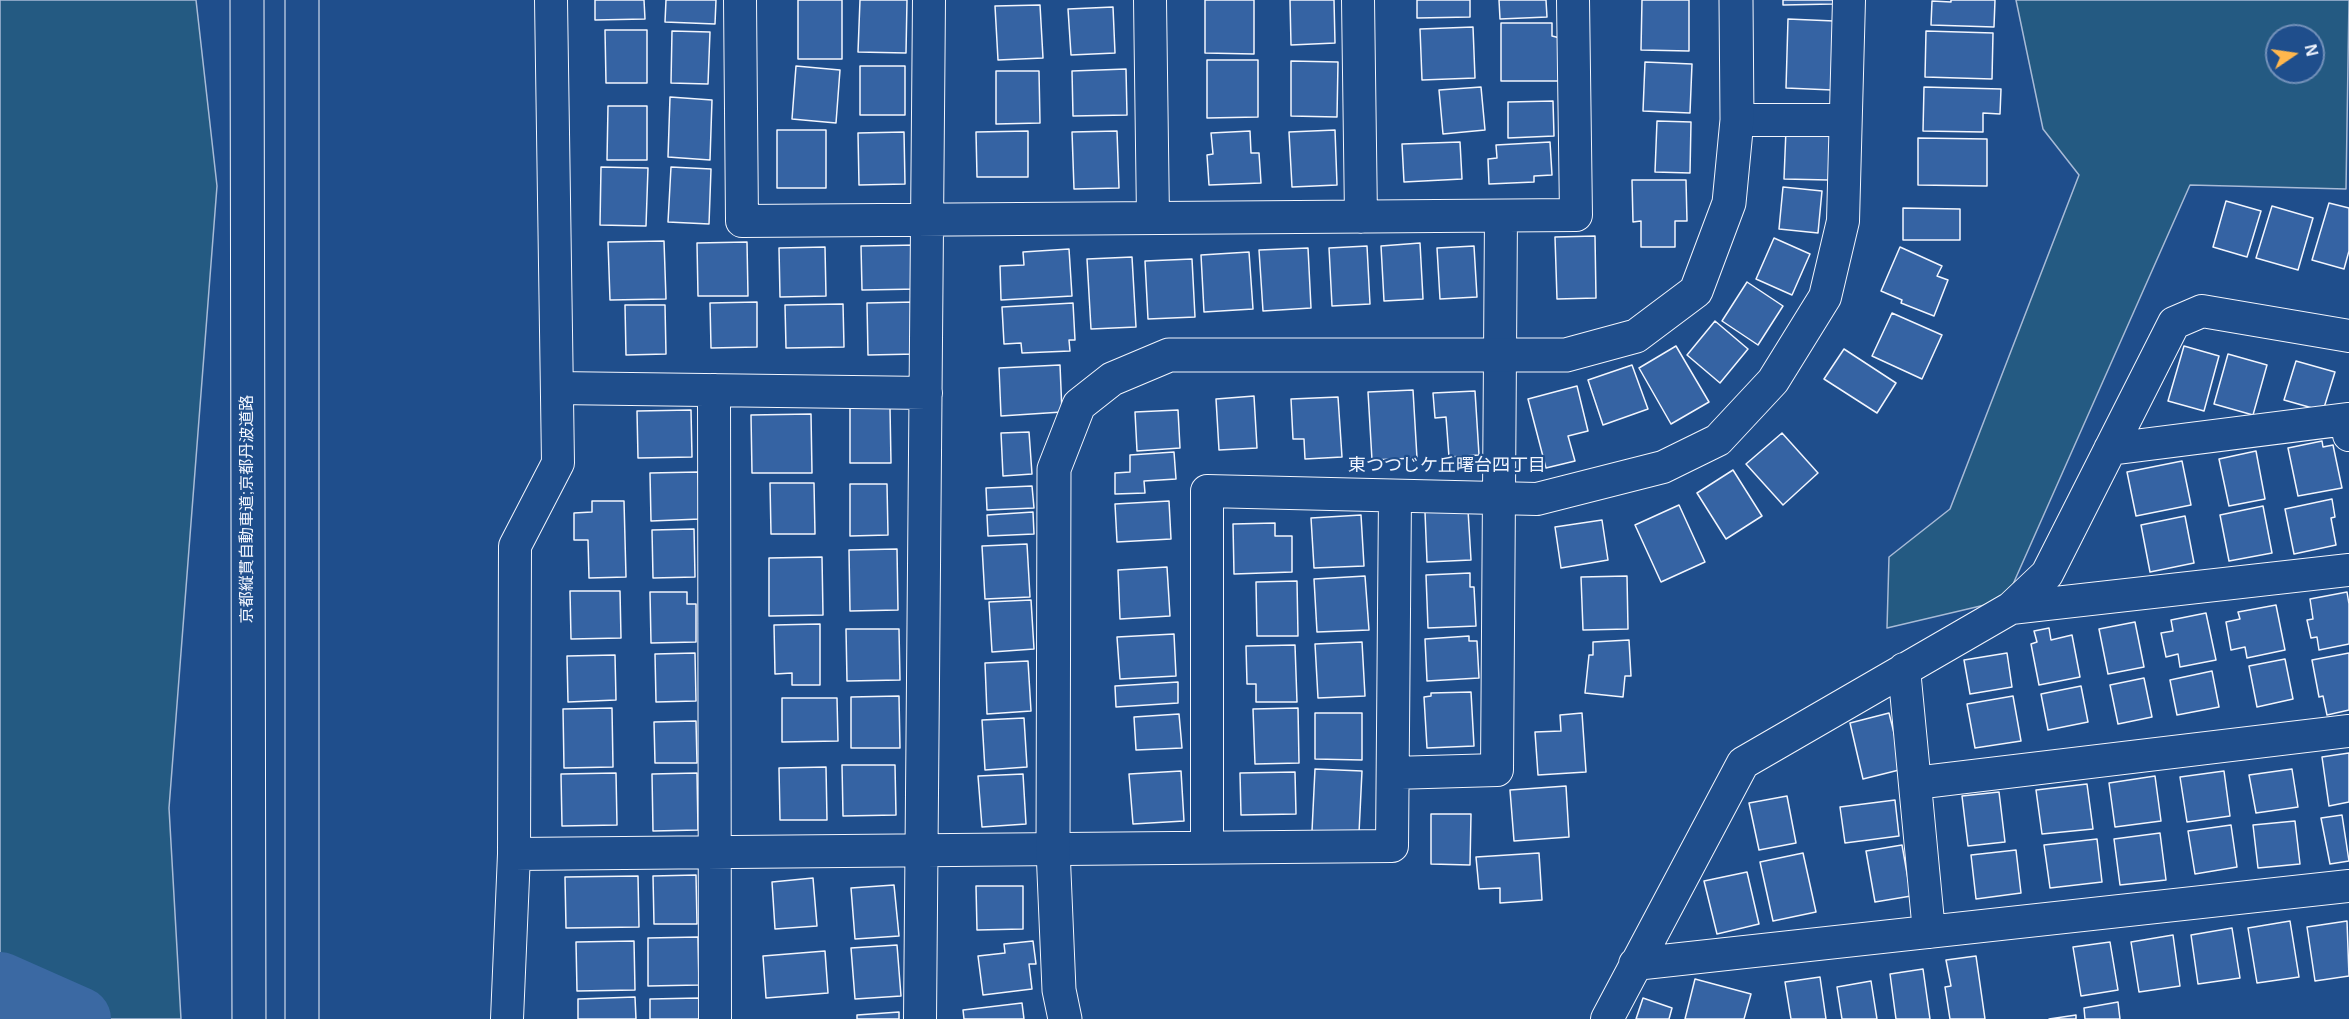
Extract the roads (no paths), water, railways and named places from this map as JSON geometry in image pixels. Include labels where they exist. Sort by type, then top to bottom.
[{"type":"main road","name":"京都縦貫自動車道;京都丹波道路","points":[[247,0],[249,1019]]},
{"type":"main road","points":[[302,0],[302,1019]]},
{"type":"main road","points":[[1065,1019],[1059,990],[1053,849],[1054,469],[1079,405],[1112,379],[1169,355],[1566,355],[1636,336],[1696,291],[1729,203],[1737,120],[1736,0]]},
{"type":"street","points":[[507,1019],[514,854],[515,546],[558,463],[551,0]]},
{"type":"street","points":[[740,0],[742,221],[1576,215],[1573,0]]},
{"type":"street","points":[[920,1019],[929,0]]},
{"type":"street","points":[[1150,0],[1153,218]]},
{"type":"street","points":[[1358,0],[1361,217]]},
{"type":"street","points":[[1207,848],[1207,491],[1537,499],[1663,467],[1718,440],[1773,381],[1825,297],[1843,221],[1849,0]]},
{"type":"street","points":[[1737,120],[1845,120]]},
{"type":"street","points":[[1393,773],[1497,770],[1501,216]]},
{"type":"street","points":[[1607,1019],[1743,763],[2012,608],[2047,574],[2174,323],[2202,311],[2349,336]]},
{"type":"street","points":[[556,388],[926,393]]},
{"type":"street","points":[[714,390],[715,1019]]},
{"type":"street","points":[[2110,449],[2347,419],[2349,435]]},
{"type":"street","points":[[514,854],[1392,846],[1395,496]]},
{"type":"street","points":[[2012,608],[2349,570]]},
{"type":"street","points":[[1904,669],[1929,932]]},
{"type":"street","points":[[1915,783],[2349,731]]},
{"type":"street","points":[[1635,964],[2349,886]]},
{"type":"waterway","points":[[0,984],[79,1019]]},
{"type":"district","name":"東つつじケ丘曙台四丁目","points":[[1447,466]]}]
